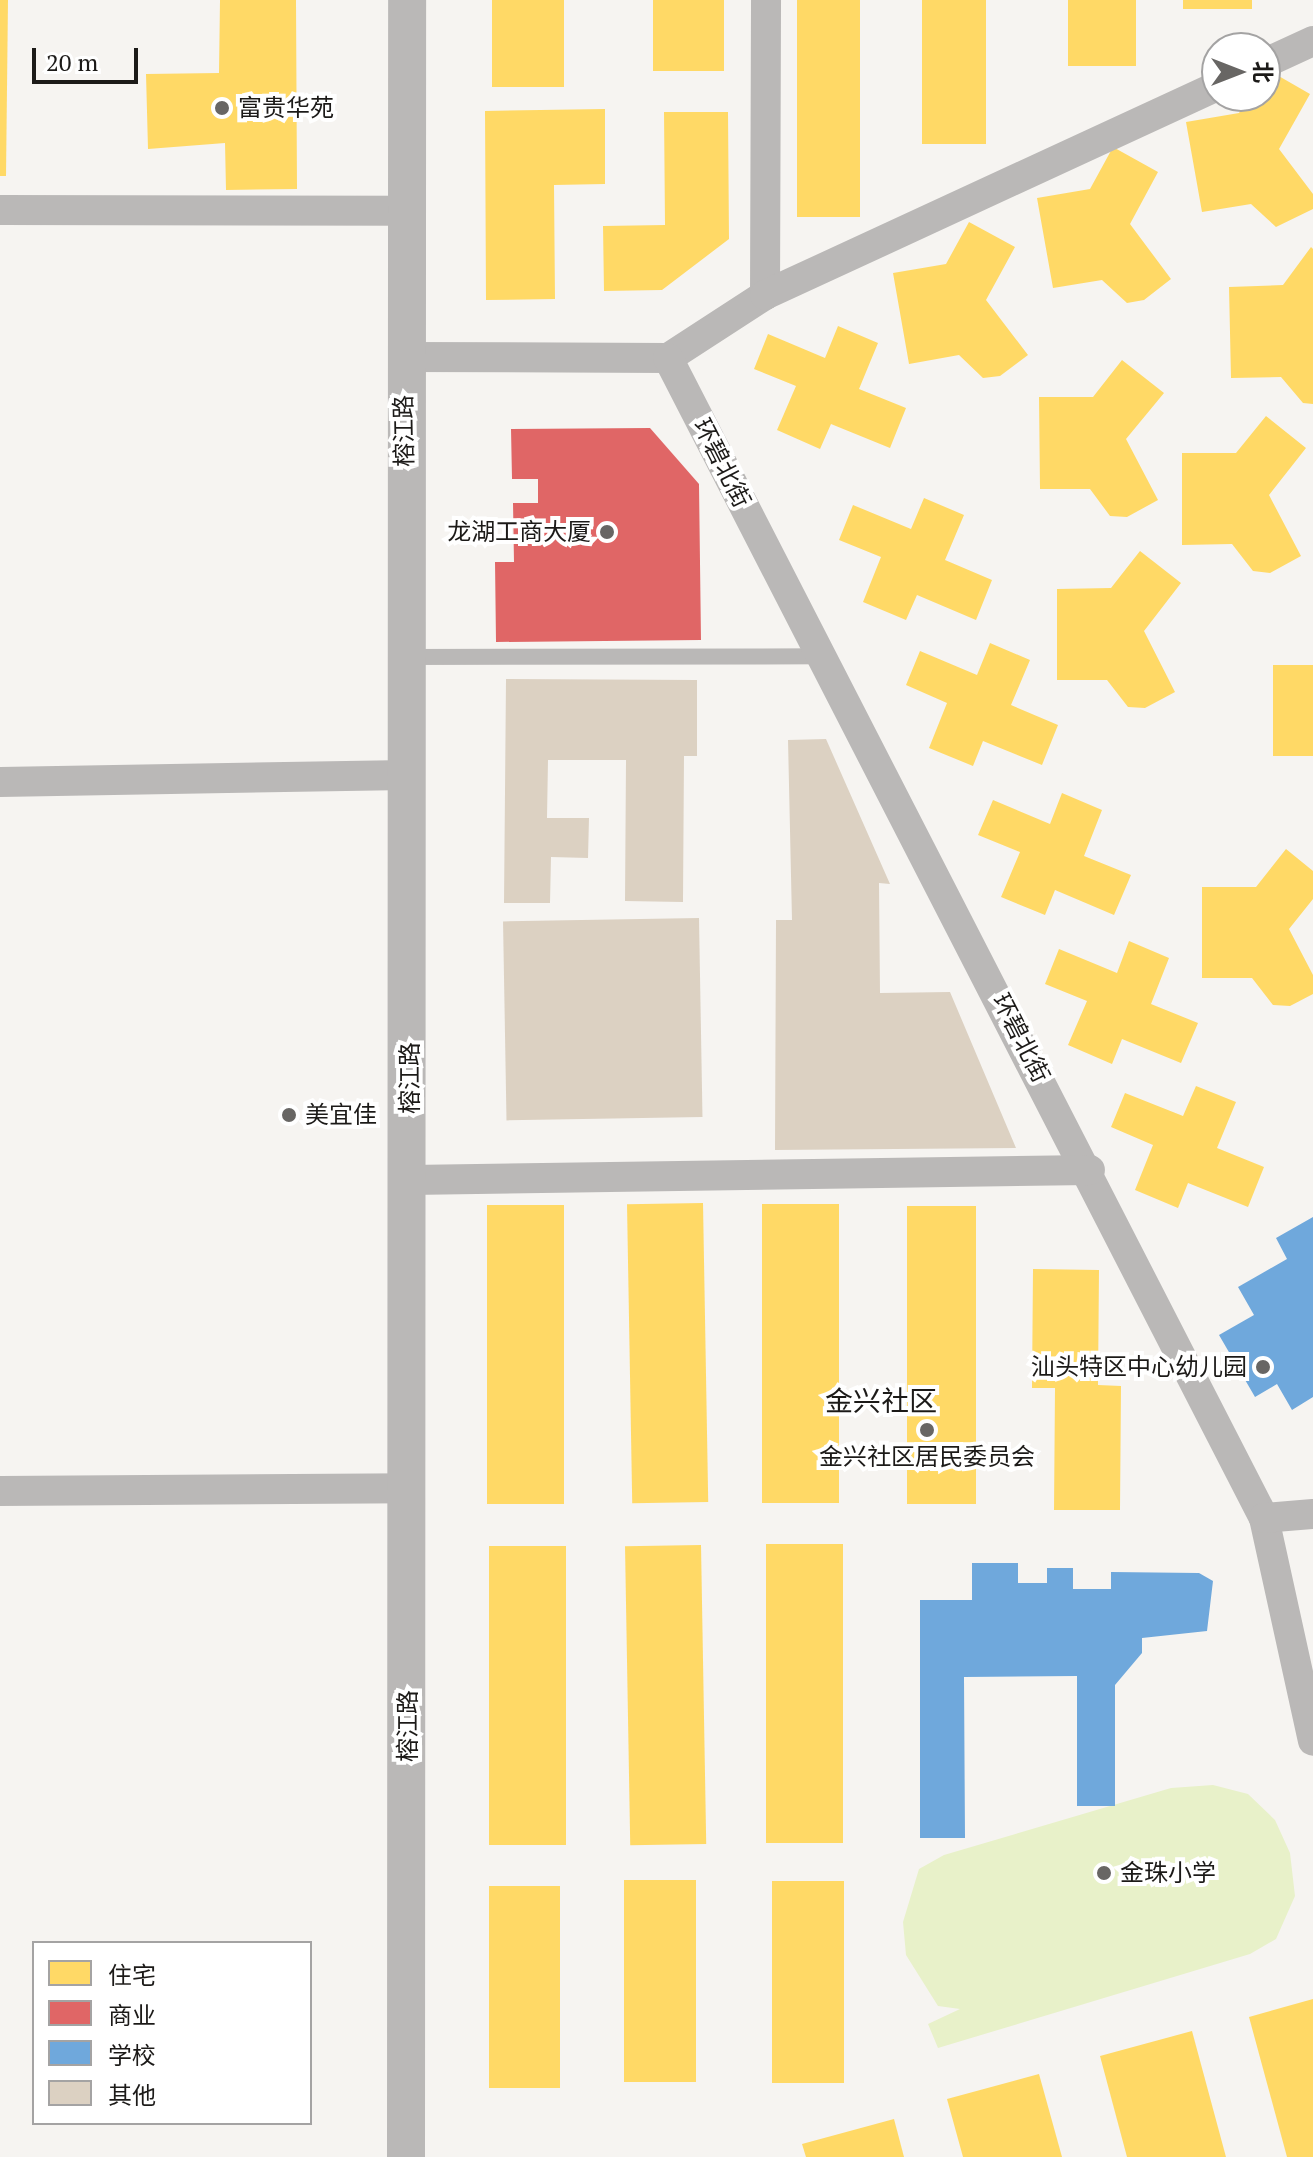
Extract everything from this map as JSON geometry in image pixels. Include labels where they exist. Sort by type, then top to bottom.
[{"type":"street","name":"榕江路","points":[[406,2157],[410,1180],[403,357],[407,0]]},
{"type":"street","points":[[765,295],[766,0]]},
{"type":"street","points":[[1281,56],[1313,41]]},
{"type":"street","points":[[403,357],[668,358],[765,295],[1201,93]]},
{"type":"street","points":[[0,210],[405,211]]},
{"type":"street","name":"环碧北街","points":[[668,358],[1090,1170],[1264,1518],[1313,1741]]},
{"type":"street","points":[[0,782],[407,775]]},
{"type":"street","points":[[410,1180],[1090,1170]]},
{"type":"street","points":[[0,1491],[409,1488]]},
{"type":"street","points":[[1264,1518],[1313,1514]]},
{"type":"lane","points":[[406,657],[822,656]]},
{"type":"green space","points":[[1213,1785],[1248,1794],[1275,1820],[1290,1853],[1295,1896],[1276,1939],[1250,1954],[938,2048],[928,2024],[960,2009],[938,2006],[906,1955],[903,1922],[919,1869],[944,1855],[1171,1788]]},
{"type":"building: 住宅","points":[[0,0],[8,0],[6,176],[0,176]]},
{"type":"building: 住宅","name":"富贵华苑","points":[[220,0],[296,0],[297,189],[226,190],[225,143],[148,149],[146,74],[219,73]]},
{"type":"building: 住宅","points":[[492,0],[564,0],[564,87],[492,87]]},
{"type":"building: 住宅","points":[[653,0],[724,0],[724,71],[653,71]]},
{"type":"building: 住宅","points":[[797,0],[860,0],[860,217],[797,217]]},
{"type":"building: 住宅","points":[[922,0],[986,0],[986,144],[922,144]]},
{"type":"building: 住宅","points":[[1068,0],[1136,0],[1136,66],[1068,66]]},
{"type":"building: 住宅","points":[[1183,0],[1252,0],[1252,9],[1183,9]]},
{"type":"building: 住宅","points":[[1281,77],[1310,94],[1279,149],[1313,194],[1313,209],[1276,227],[1251,204],[1202,212],[1186,122],[1239,113],[1281,112]]},
{"type":"building: 住宅","points":[[605,109],[605,184],[554,185],[555,299],[486,300],[485,111]]},
{"type":"building: 住宅","points":[[664,112],[728,112],[729,239],[662,290],[604,291],[603,226],[665,225]]},
{"type":"building: 住宅","points":[[1113,147],[1158,172],[1130,224],[1171,279],[1144,300],[1127,303],[1102,280],[1053,288],[1037,198],[1090,189]]},
{"type":"building: 住宅","points":[[969,222],[1015,247],[986,300],[1028,355],[1000,376],[983,378],[959,355],[909,364],[893,273],[946,264]]},
{"type":"building: 住宅","points":[[1311,247],[1313,404],[1303,403],[1281,377],[1231,378],[1229,287],[1283,285]]},
{"type":"building: 住宅","points":[[838,326],[878,343],[859,389],[906,408],[890,448],[831,424],[820,449],[777,430],[796,386],[754,369],[768,334],[825,358]]},
{"type":"building: 住宅","points":[[1122,360],[1164,393],[1126,439],[1158,500],[1127,517],[1110,516],[1090,489],[1040,489],[1039,397],[1093,397]]},
{"type":"building: 住宅","points":[[1266,416],[1306,448],[1269,495],[1301,556],[1270,573],[1253,571],[1232,544],[1182,545],[1182,453],[1236,453]]},
{"type":"building: 住宅","points":[[924,498],[964,515],[945,560],[992,580],[976,620],[917,595],[906,620],[863,602],[881,557],[839,540],[853,505],[911,529]]},
{"type":"building: 住宅","points":[[1140,551],[1181,583],[1144,631],[1175,692],[1145,708],[1128,707],[1107,680],[1057,680],[1057,589],[1111,588]]},
{"type":"building: 住宅","points":[[990,643],[1030,660],[1011,705],[1058,725],[1042,765],[983,741],[973,766],[929,748],[947,703],[906,685],[920,651],[977,675]]},
{"type":"building: 住宅","points":[[1273,665],[1313,665],[1313,756],[1273,756]]},
{"type":"building: 住宅","points":[[1062,793],[1102,810],[1084,856],[1131,875],[1114,915],[1055,890],[1045,915],[1001,897],[1020,852],[978,835],[993,800],[1050,824]]},
{"type":"building: 住宅","points":[[1286,849],[1313,871],[1313,899],[1289,929],[1313,975],[1313,994],[1290,1006],[1273,1005],[1252,978],[1202,978],[1202,887],[1256,887]]},
{"type":"building: 住宅","points":[[1129,941],[1169,958],[1151,1004],[1198,1023],[1181,1063],[1122,1039],[1112,1064],[1068,1045],[1087,1001],[1045,984],[1059,949],[1117,973]]},
{"type":"building: 住宅","points":[[1196,1086],[1236,1102],[1217,1148],[1264,1167],[1248,1207],[1188,1183],[1178,1208],[1135,1190],[1153,1145],[1111,1127],[1125,1093],[1183,1116]]},
{"type":"building: 住宅","points":[[703,1203],[708,1502],[632,1503],[627,1204]]},
{"type":"building: 住宅","points":[[762,1204],[839,1204],[839,1503],[762,1503]]},
{"type":"building: 住宅","points":[[487,1205],[564,1205],[564,1504],[487,1504]]},
{"type":"building: 住宅","points":[[907,1206],[976,1206],[976,1504],[907,1504]]},
{"type":"building: 住宅","points":[[1033,1269],[1099,1270],[1098,1385],[1121,1386],[1120,1510],[1054,1510],[1055,1388],[1032,1388]]},
{"type":"building: 住宅","points":[[766,1544],[843,1544],[843,1843],[766,1843]]},
{"type":"building: 住宅","points":[[701,1545],[706,1844],[630,1845],[625,1546]]},
{"type":"building: 住宅","points":[[489,1546],[566,1546],[566,1845],[489,1845]]},
{"type":"building: 住宅","points":[[624,1880],[696,1880],[696,2082],[624,2082]]},
{"type":"building: 住宅","points":[[772,1881],[844,1881],[844,2083],[772,2083]]},
{"type":"building: 住宅","points":[[489,1886],[560,1886],[560,2088],[489,2088]]},
{"type":"building: 住宅","points":[[1313,1999],[1313,2157],[1287,2157],[1249,2017]]},
{"type":"building: 住宅","points":[[1192,2031],[1226,2157],[1127,2157],[1100,2056]]},
{"type":"building: 住宅","points":[[1039,2074],[1062,2157],[963,2157],[947,2099]]},
{"type":"building: 住宅","points":[[894,2119],[904,2157],[806,2157],[802,2144]]},
{"type":"building: 商业","name":"龙湖工商大厦","points":[[650,428],[699,484],[701,640],[496,642],[495,562],[514,562],[513,503],[538,503],[538,479],[512,479],[511,429]]},
{"type":"building: 学校","points":[[1313,1217],[1313,1397],[1292,1410],[1277,1384],[1255,1397],[1219,1335],[1254,1315],[1238,1287],[1287,1259],[1276,1238]]},
{"type":"building: 学校","points":[[972,1563],[1018,1563],[1018,1583],[1047,1583],[1047,1568],[1073,1568],[1073,1589],[1111,1589],[1111,1572],[1199,1573],[1213,1581],[1207,1631],[1142,1638],[1142,1653],[1115,1685],[1115,1806],[1077,1806],[1077,1676],[964,1677],[965,1838],[920,1838],[920,1600],[972,1600]]},
{"type":"building: 其他","points":[[506,679],[697,680],[697,756],[684,756],[683,902],[625,901],[626,760],[548,760],[547,818],[589,818],[588,858],[551,857],[550,903],[504,903]]},
{"type":"building: 其他","points":[[826,739],[890,884],[879,883],[880,993],[950,992],[1016,1148],[775,1150],[776,920],[792,920],[788,740]]},
{"type":"building: 其他","points":[[699,918],[702,1117],[507,1120],[503,921]]},
{"type":"place","name":"富贵华苑","points":[[222,108]]},
{"type":"place","name":"龙湖工商大厦","points":[[607,532]]},
{"type":"place","name":"美宜佳","points":[[289,1115]]},
{"type":"place","name":"汕头特区中心幼儿园","points":[[1263,1367]]},
{"type":"place","name":"金兴社区居民委员会","points":[[927,1430]]},
{"type":"place","name":"金珠小学","points":[[1104,1873]]},
{"type":"district","name":"金兴社区","points":[[881,1401]]}]
